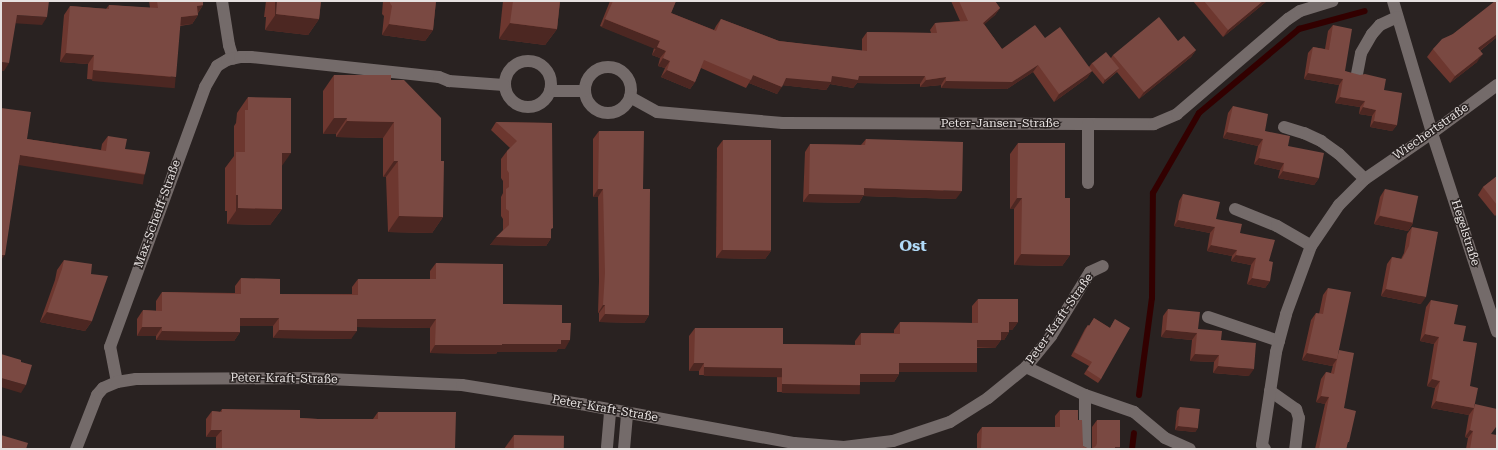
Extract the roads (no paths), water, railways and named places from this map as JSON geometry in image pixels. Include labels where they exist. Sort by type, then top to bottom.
[{"type":"street","points":[[222,1],[229,45],[233,58]]},
{"type":"street","name":"Peter-Jansen-Straße","points":[[630,97],[657,112],[783,123],[1154,124],[1167,120],[1185,107],[1288,19],[1300,11],[1332,1]]},
{"type":"street","points":[[1389,1],[1397,17],[1432,133]]},
{"type":"street","points":[[1357,74],[1361,53],[1372,34],[1380,25],[1397,17]]},
{"type":"street","name":"Max-Scheiff-Straße","points":[[117,382],[110,347],[205,87],[217,66],[233,58],[251,57],[440,77],[449,81],[504,85]]},
{"type":"street","points":[[528,61],[538,63],[549,74],[551,82],[550,91],[541,104],[533,107],[524,107],[510,100],[504,85],[510,70],[518,63],[528,61]]},
{"type":"street","points":[[609,67],[618,69],[629,80],[631,88],[630,97],[621,109],[614,112],[605,113],[590,105],[584,91],[590,75],[598,69],[609,67]]},
{"type":"street","name":"Wiechertstraße","points":[[1265,449],[1262,445],[1279,341],[1288,307],[1311,246],[1340,205],[1365,179],[1432,133],[1497,85]]},
{"type":"street","points":[[550,91],[584,91]]},
{"type":"street","points":[[1088,124],[1088,183]]},
{"type":"street","points":[[1284,127],[1304,133],[1321,141],[1339,154],[1365,179]]},
{"type":"street","name":"Hegelstraße","points":[[1432,133],[1497,332]]},
{"type":"street","points":[[1235,209],[1278,226],[1311,246]]},
{"type":"street","name":"Peter-Kraft-Straße","points":[[76,449],[97,395],[103,388],[117,382],[136,379],[306,378],[462,385],[627,413],[794,446],[844,447],[893,441],[950,422],[988,398],[1026,367],[1051,336],[1090,272],[1103,266]]},
{"type":"street","points":[[1208,317],[1279,341]]},
{"type":"street","points":[[1026,367],[1085,395],[1134,412],[1166,438],[1190,449]]},
{"type":"street","points":[[1270,391],[1296,409],[1299,418],[1295,449]]},
{"type":"street","points":[[1085,395],[1085,449]]},
{"type":"street","points":[[607,447],[610,410]]},
{"type":"street","points":[[624,449],[627,413]]},
{"type":"waterway","points":[[1139,395],[1152,298],[1153,193],[1199,113],[1299,29],[1365,11]]},
{"type":"waterway","points":[[1132,449],[1134,433]]},
{"type":"district","name":"Ost","points":[[913,246]]}]
